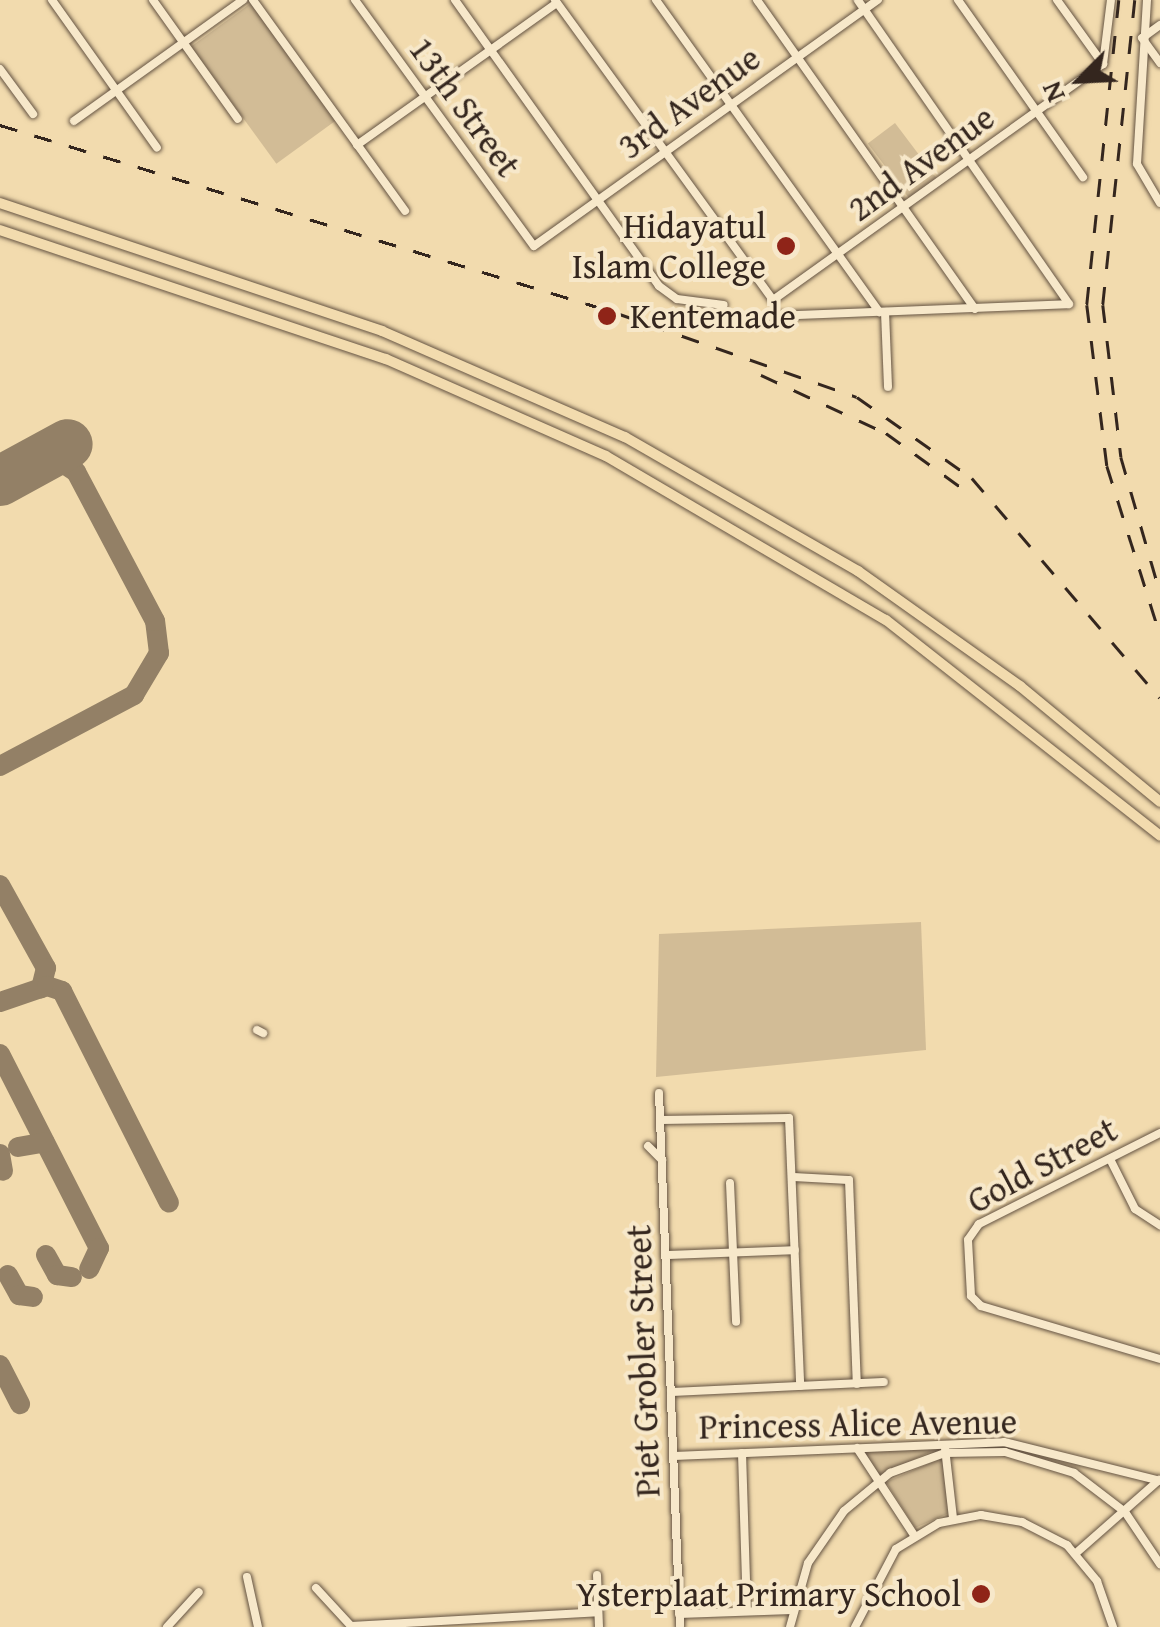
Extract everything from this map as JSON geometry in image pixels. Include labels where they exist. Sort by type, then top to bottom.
[{"type":"highway","points":[[0,204],[382,332],[625,437],[889,592],[1160,802]]},
{"type":"highway","points":[[0,230],[386,360],[674,492],[880,616],[1160,836]]},
{"type":"highway","points":[[0,238],[107,265]]},
{"type":"street","points":[[52,0],[157,148]]},
{"type":"street","points":[[153,0],[238,118]]},
{"type":"street","points":[[74,121],[243,0]]},
{"type":"street","points":[[254,0],[405,212]]},
{"type":"street","name":"13th Street","points":[[355,0],[530,245]]},
{"type":"street","points":[[455,0],[668,294],[724,305]]},
{"type":"street","points":[[656,0],[882,312],[888,386]]},
{"type":"street","points":[[757,0],[976,309]]},
{"type":"street","points":[[771,316],[1069,304],[858,0]]},
{"type":"street","name":"3rd Avenue","points":[[530,245],[878,0]]},
{"type":"street","points":[[958,0],[1083,178]]},
{"type":"street","points":[[1057,0],[1103,64]]},
{"type":"street","points":[[1103,64],[1111,0]]},
{"type":"street","points":[[1147,0],[1137,164],[1160,203]]},
{"type":"street","points":[[357,145],[558,1],[664,153]]},
{"type":"street","points":[[1142,38],[1160,25]]},
{"type":"street","points":[[1142,38],[1160,63]]},
{"type":"street","name":"2nd Avenue","points":[[664,153],[769,298],[839,256],[1103,64]]},
{"type":"street","points":[[0,69],[33,114]]},
{"type":"street","name":"Piet Grobler Street","points":[[659,1094],[680,1627]]},
{"type":"street","points":[[660,1120],[786,1116],[793,1177],[800,1386]]},
{"type":"street","name":"Gold Street","points":[[1160,1133],[972,1228],[971,1296],[1003,1316],[1160,1358]]},
{"type":"street","points":[[648,1146],[662,1160]]},
{"type":"street","points":[[1110,1158],[1135,1210],[1160,1226]]},
{"type":"street","points":[[793,1177],[850,1180],[857,1384]]},
{"type":"street","points":[[730,1182],[736,1322]]},
{"type":"street","points":[[666,1255],[795,1250]]},
{"type":"street","points":[[672,1392],[884,1382]]},
{"type":"street","points":[[857,1448],[914,1535]]},
{"type":"street","points":[[945,1448],[952,1518]]},
{"type":"street","points":[[790,1627],[792,1610],[822,1537],[878,1481],[945,1448],[1005,1452],[1057,1466],[1125,1512],[1160,1564]]},
{"type":"street","name":"Princess Alice Avenue","points":[[674,1456],[945,1448],[1060,1454],[1159,1480]]},
{"type":"street","points":[[742,1454],[747,1610]]},
{"type":"street","points":[[1057,1466],[1060,1454]]},
{"type":"street","points":[[1076,1553],[1159,1480]]},
{"type":"street","points":[[855,1627],[877,1572],[914,1535],[952,1518],[1010,1518],[1076,1553],[1113,1627]]},
{"type":"street","points":[[597,1575],[599,1627]]},
{"type":"street","points":[[246,1577],[256,1593],[258,1627]]},
{"type":"street","points":[[316,1588],[352,1626],[598,1612]]},
{"type":"street","points":[[168,1627],[199,1592]]},
{"type":"street","points":[[679,1614],[792,1610]]},
{"type":"shaded area","points":[[251,3],[336,120],[276,164],[191,46]]},
{"type":"shaded area","points":[[895,123],[937,178],[909,199],[868,143]]},
{"type":"shaded area","points":[[921,922],[926,1050],[656,1077],[659,934]]},
{"type":"shaded area","points":[[934,1448],[879,1476],[863,1452]]},
{"type":"shaded area","points":[[942,1458],[949,1513],[915,1528],[886,1482]]},
{"type":"taxiway","points":[[0,766],[134,695],[159,653],[155,621],[76,472],[57,459],[33,463]]},
{"type":"taxiway","points":[[0,885],[46,968],[41,988]]},
{"type":"taxiway","points":[[0,1002],[47,986],[62,991],[169,1203]]},
{"type":"taxiway","points":[[0,1054],[99,1248],[89,1269]]},
{"type":"taxiway","points":[[18,1147],[45,1142]]},
{"type":"taxiway","points":[[0,1154],[3,1171]]},
{"type":"taxiway","points":[[46,1255],[57,1275],[72,1277]]},
{"type":"taxiway","points":[[8,1275],[19,1295],[33,1297]]},
{"type":"taxiway","points":[[0,1365],[20,1404]]},
{"type":"runway","points":[[0,481],[68,444]]},
{"type":"railway","points":[[1119,0],[1087,305],[1107,466],[1160,634]]},
{"type":"railway","points":[[1135,0],[1103,305],[1121,457],[1160,592]]},
{"type":"railway","points":[[0,125],[614,312],[857,397],[972,478],[1160,698]]},
{"type":"railway","points":[[761,375],[886,433],[969,493]]},
{"type":"place","name":"Hidayatul Islam College","points":[[786,246]]},
{"type":"place","name":"Kentemade","points":[[607,316]]},
{"type":"place","name":"Ysterplaat Primary School","points":[[981,1594]]}]
